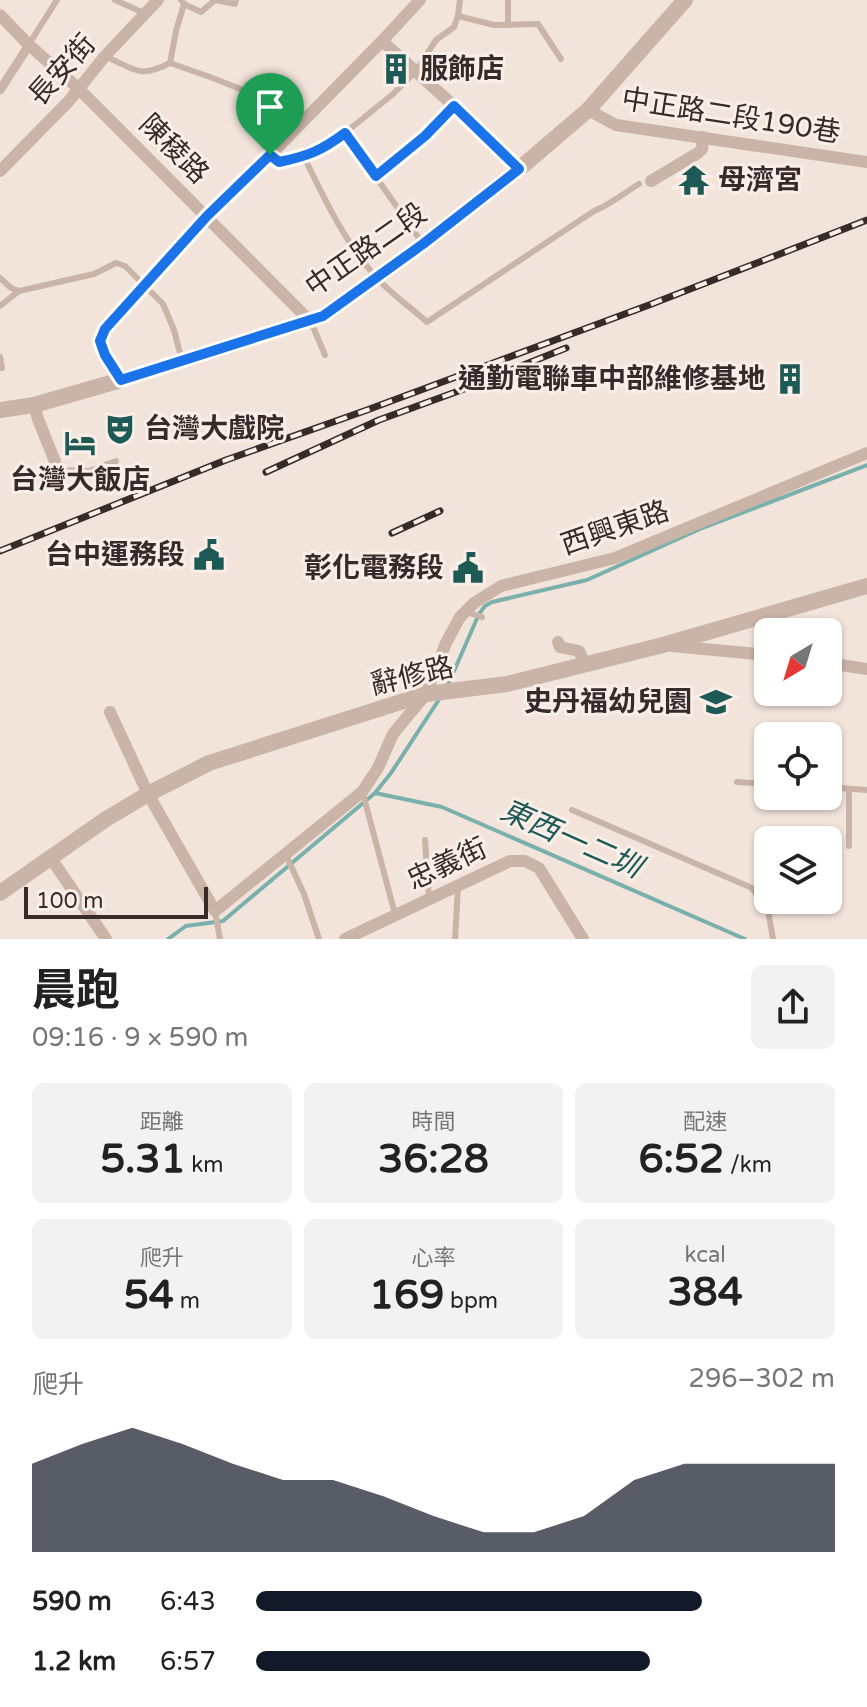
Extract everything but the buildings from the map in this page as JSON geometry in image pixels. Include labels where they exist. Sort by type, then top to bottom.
[{"type":"street","name":"長安街","points":[[0,171],[68,102],[105,56],[158,0]]},
{"type":"street","points":[[121,380],[100,341],[105,329],[207,216],[420,0]]},
{"type":"street","name":"中正路二段","points":[[0,410],[34,405],[121,380],[323,316],[423,244],[588,110],[685,0]]},
{"type":"street","name":"陳稜路","points":[[0,15],[78,88],[310,321]]},
{"type":"street","points":[[382,41],[519,169]]},
{"type":"street","points":[[0,90],[29,45]]},
{"type":"street","name":"中正路二段190巷","points":[[588,110],[616,125],[867,162]]},
{"type":"street","points":[[645,182],[698,153],[702,149],[703,137]]},
{"type":"street","points":[[34,405],[56,464]]},
{"type":"street","name":"西興東路","points":[[362,792],[378,768],[393,734],[438,693],[446,643],[460,617],[474,603],[501,586],[615,558],[867,453]]},
{"type":"street","name":"辭修路","points":[[0,893],[106,819],[209,763],[438,693],[507,684],[663,645],[867,586]]},
{"type":"street","points":[[558,642],[560,647],[579,651],[585,664]]},
{"type":"street","points":[[663,645],[754,654]]},
{"type":"street","points":[[842,665],[867,669]]},
{"type":"street","points":[[110,712],[148,794],[215,911],[362,792]]},
{"type":"street","points":[[50,857],[106,939]]},
{"type":"street","name":"忠義街","points":[[345,939],[510,861],[525,861],[539,868],[583,939]]},
{"type":"lane","points":[[29,45],[57,0]]},
{"type":"lane","points":[[115,0],[145,14]]},
{"type":"lane","points":[[170,63],[183,2],[201,12],[215,0],[235,4],[236,0]]},
{"type":"lane","points":[[270,155],[279,162],[324,149],[393,94],[416,71],[436,40],[454,27],[460,0]]},
{"type":"lane","points":[[508,0],[508,25]]},
{"type":"lane","points":[[458,16],[494,25],[538,24],[561,59]]},
{"type":"lane","points":[[105,56],[142,73],[170,63],[308,116]]},
{"type":"lane","points":[[376,176],[425,136],[454,106]]},
{"type":"lane","points":[[345,133],[423,244]]},
{"type":"lane","points":[[304,157],[350,243],[376,277],[427,322],[645,182]]},
{"type":"lane","points":[[0,306],[19,291],[94,274],[116,263],[125,266],[163,304],[182,361]]},
{"type":"lane","points":[[0,278],[19,291]]},
{"type":"lane","points":[[310,321],[325,355]]},
{"type":"lane","points":[[56,464],[62,470],[89,471],[116,461]]},
{"type":"lane","points":[[466,612],[482,617]]},
{"type":"lane","points":[[737,782],[754,783]]},
{"type":"lane","points":[[842,788],[867,790]]},
{"type":"lane","points":[[849,789],[849,846]]},
{"type":"lane","points":[[362,792],[395,914]]},
{"type":"lane","points":[[572,810],[752,888],[768,910],[773,939]]},
{"type":"lane","points":[[425,840],[429,899]]},
{"type":"lane","points":[[285,853],[304,894],[319,939]]},
{"type":"lane","points":[[455,939],[458,885]]},
{"type":"lane","points":[[215,911],[220,939]]},
{"type":"waterway","points":[[447,687],[479,614],[492,602],[587,580],[700,529],[867,465]]},
{"type":"waterway","points":[[168,939],[186,926],[223,921],[375,793],[440,698]]},
{"type":"waterway","name":"東西一二圳","points":[[375,793],[442,807],[745,939]]},
{"type":"railway","points":[[0,551],[226,460],[649,305],[867,220]]},
{"type":"railway","points":[[266,472],[379,420],[566,348]]},
{"type":"railway","points":[[392,533],[440,511]]},
{"type":"place","name":"服飾店","points":[[396,69]]},
{"type":"place","name":"母濟宮","points":[[694,180]]},
{"type":"place","name":"通勤電聯車中部維修基地","points":[[790,379]]},
{"type":"place","name":"台灣大戲院","points":[[120,429]]},
{"type":"place","name":"台灣大飯店","points":[[80,443]]},
{"type":"place","name":"台中運務段","points":[[209,555]]},
{"type":"place","name":"彰化電務段","points":[[468,568]]},
{"type":"place","name":"史丹福幼兒園","points":[[716,702]]},
{"type":"route","points":[[454,106],[519,169],[323,316],[121,380],[100,341],[105,329],[207,216],[270,155],[279,162],[304,157],[324,149],[345,133],[376,176],[425,136],[454,106]]}]
